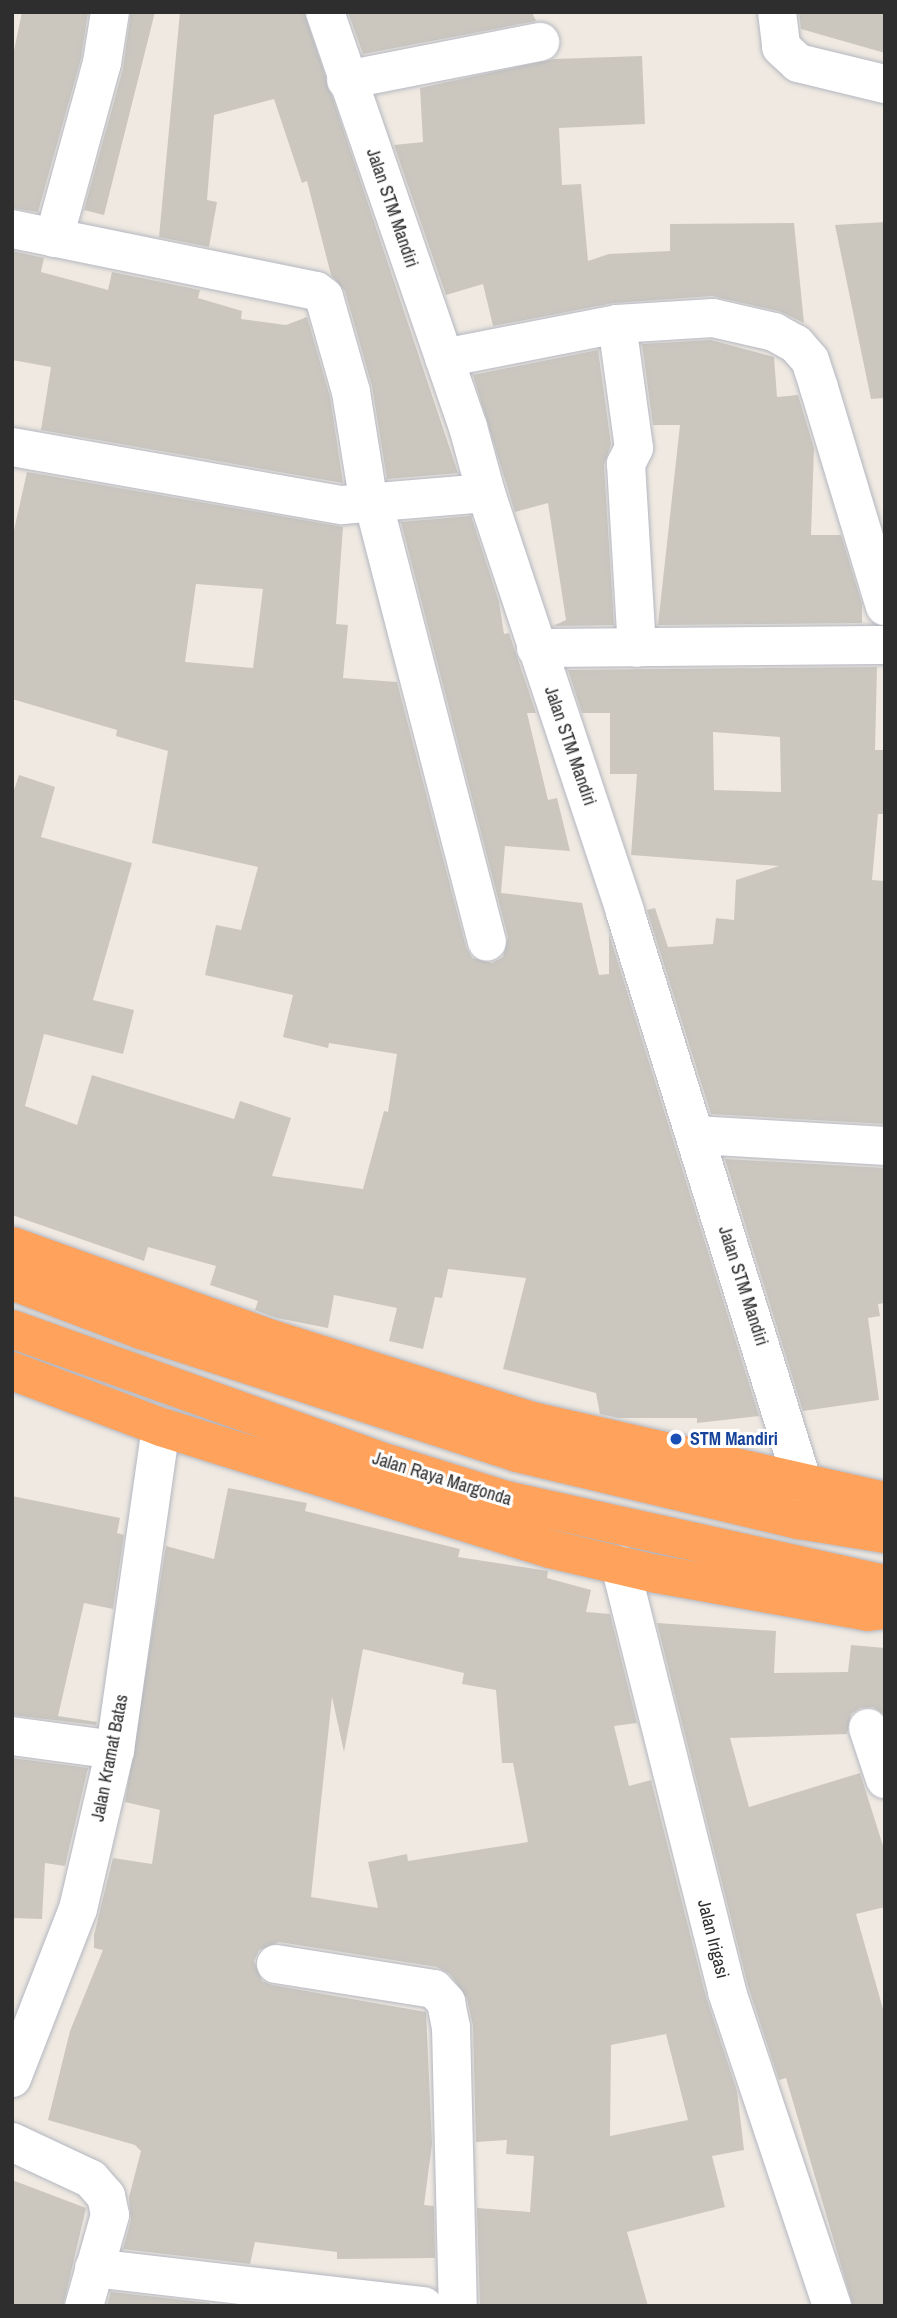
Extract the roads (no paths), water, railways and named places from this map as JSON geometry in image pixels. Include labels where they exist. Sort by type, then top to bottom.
[{"type":"highway","points":[[12,1247],[225,1323],[523,1436]]},
{"type":"highway","points":[[12,1281],[141,1330],[523,1436],[801,1502],[885,1534]]},
{"type":"highway","name":"Jalan Raya Margonda","points":[[12,1329],[385,1481],[620,1565],[868,1612],[885,1610]]},
{"type":"highway","name":"Jalan Raya Margonda","points":[[12,1371],[161,1426],[385,1481],[885,1584]]},
{"type":"highway","points":[[801,1502],[885,1501]]},
{"type":"street","points":[[54,238],[102,63],[110,12]]},
{"type":"street","name":"Jalan STM Mandiri","points":[[325,12],[346,80],[444,358],[696,1135],[801,1502]]},
{"type":"street","points":[[777,12],[780,47],[798,63],[885,84]]},
{"type":"street","points":[[346,80],[540,42]]},
{"type":"street","points":[[12,229],[316,291],[324,297],[351,392],[372,505],[486,942]]},
{"type":"street","points":[[444,358],[617,324],[713,318],[775,332],[796,344],[810,360],[885,606]]},
{"type":"street","points":[[617,324],[634,448],[626,464],[637,648]]},
{"type":"street","points":[[12,447],[310,501],[372,505],[486,493]]},
{"type":"street","points":[[536,648],[885,645]]},
{"type":"street","points":[[696,1135],[885,1146]]},
{"type":"street","name":"Jalan Kramat Batas","points":[[12,2078],[78,1909],[115,1749],[161,1426]]},
{"type":"street","name":"Jalan Irigasi","points":[[620,1565],[727,1993],[832,2306]]},
{"type":"street","points":[[868,1728],[885,1779]]},
{"type":"street","points":[[12,1736],[115,1749]]},
{"type":"street","points":[[276,1964],[434,1989],[446,2002],[451,2028],[458,2306]]},
{"type":"street","points":[[12,2142],[100,2186],[110,2215],[84,2306]]},
{"type":"street","points":[[94,2268],[424,2306]]},
{"type":"place","name":"STM Mandiri","points":[[676,1439]]}]
